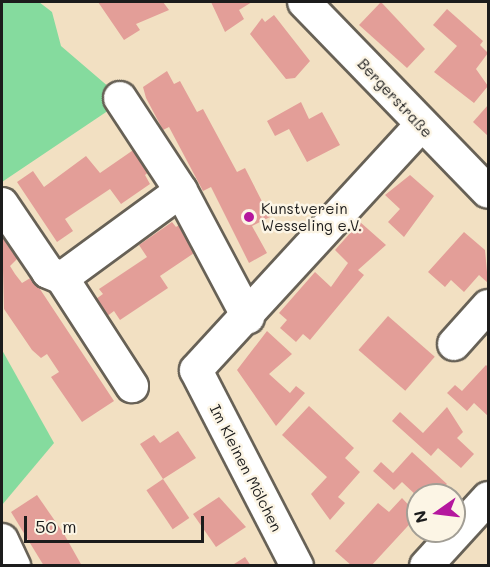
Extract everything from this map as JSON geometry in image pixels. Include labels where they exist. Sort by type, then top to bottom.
[{"type":"street","name":"Bergerstraße","points":[[304,2],[420,126],[489,192]]},
{"type":"street","points":[[120,98],[181,191],[248,317],[420,126]]},
{"type":"street","points":[[62,278],[181,191]]},
{"type":"street","points":[[2,204],[48,272],[62,278],[132,386]]},
{"type":"street","points":[[454,344],[489,306]]},
{"type":"street","name":"Im Kleinen Mölchen","points":[[248,317],[196,370],[297,566]]},
{"type":"street","points":[[426,566],[489,498]]},
{"type":"street","points":[[2,540],[14,566]]},
{"type":"green space","points":[[2,2],[39,2],[52,12],[61,46],[124,100],[2,182]]},
{"type":"green space","points":[[2,350],[54,443],[2,505]]},
{"type":"building","points":[[98,2],[163,2],[169,10],[136,24],[140,30],[124,40]]},
{"type":"building","points":[[211,2],[252,2],[239,10],[244,19],[225,32]]},
{"type":"building","points":[[381,2],[425,49],[407,68],[359,25]]},
{"type":"building","points":[[447,9],[483,41],[480,45],[488,53],[476,69],[488,86],[474,103],[434,72],[457,46],[433,25]]},
{"type":"building","points":[[274,15],[310,61],[295,78],[286,79],[250,34],[262,18],[265,22]]},
{"type":"building","points":[[167,71],[174,84],[180,81],[197,112],[203,109],[237,172],[245,168],[270,217],[252,226],[267,253],[249,263],[211,187],[203,191],[169,127],[163,130],[146,98],[143,87]]},
{"type":"building","points":[[301,102],[309,119],[322,112],[340,145],[307,162],[289,129],[275,136],[267,121]]},
{"type":"building","points":[[488,105],[488,136],[473,122]]},
{"type":"building","points":[[142,144],[154,168],[145,175],[150,184],[121,204],[110,189],[65,219],[73,231],[57,242],[17,182],[33,171],[44,187],[86,156],[100,173]]},
{"type":"building","points":[[410,175],[434,196],[404,237],[388,222],[400,209],[385,195]]},
{"type":"building","points":[[188,219],[203,247],[160,276],[168,288],[120,320],[114,311],[106,317],[117,333],[108,339],[86,306],[103,294],[99,289],[147,257],[139,245],[172,222],[176,227]]},
{"type":"building","points":[[360,222],[386,245],[358,270],[364,275],[310,340],[303,334],[296,342],[280,328],[287,320],[279,313],[315,272],[331,287],[348,263],[335,250]]},
{"type":"building","points":[[2,231],[20,256],[10,266],[15,274],[22,283],[32,277],[114,401],[82,422],[51,377],[59,372],[47,354],[41,358],[32,350],[4,309]]},
{"type":"building","points":[[464,232],[485,250],[488,283],[479,275],[464,292],[451,280],[445,287],[428,272]]},
{"type":"building","points":[[388,316],[435,357],[405,391],[358,350]]},
{"type":"building","points":[[267,331],[292,354],[269,374],[290,393],[296,386],[305,393],[276,426],[237,370]]},
{"type":"building","points":[[486,365],[488,367],[488,416],[474,403],[467,411],[447,393],[455,385],[462,391]]},
{"type":"building","points":[[309,406],[354,448],[345,458],[360,472],[338,497],[345,503],[330,520],[311,494],[327,477],[282,435]]},
{"type":"building","points":[[447,407],[463,432],[457,438],[474,454],[461,468],[438,448],[431,456],[392,421],[400,412],[423,433]]},
{"type":"building","points":[[178,431],[196,458],[163,479],[140,444],[154,435],[160,443]]},
{"type":"building","points":[[412,452],[446,483],[406,483],[406,486],[402,482],[394,490],[373,471],[381,462],[393,473]]},
{"type":"building","points":[[163,479],[189,518],[173,529],[146,490]]},
{"type":"building","points":[[37,495],[64,534],[82,566],[44,566],[11,512]]},
{"type":"building","points":[[219,497],[246,527],[216,547],[193,514]]},
{"type":"building","points":[[402,498],[406,502],[406,528],[371,566],[352,566],[335,551],[378,503],[389,512]]},
{"type":"building","points":[[245,557],[251,566],[231,566]]},
{"type":"place","name":"Kunstverein Wesseling e.V.","points":[[249,217]]}]
